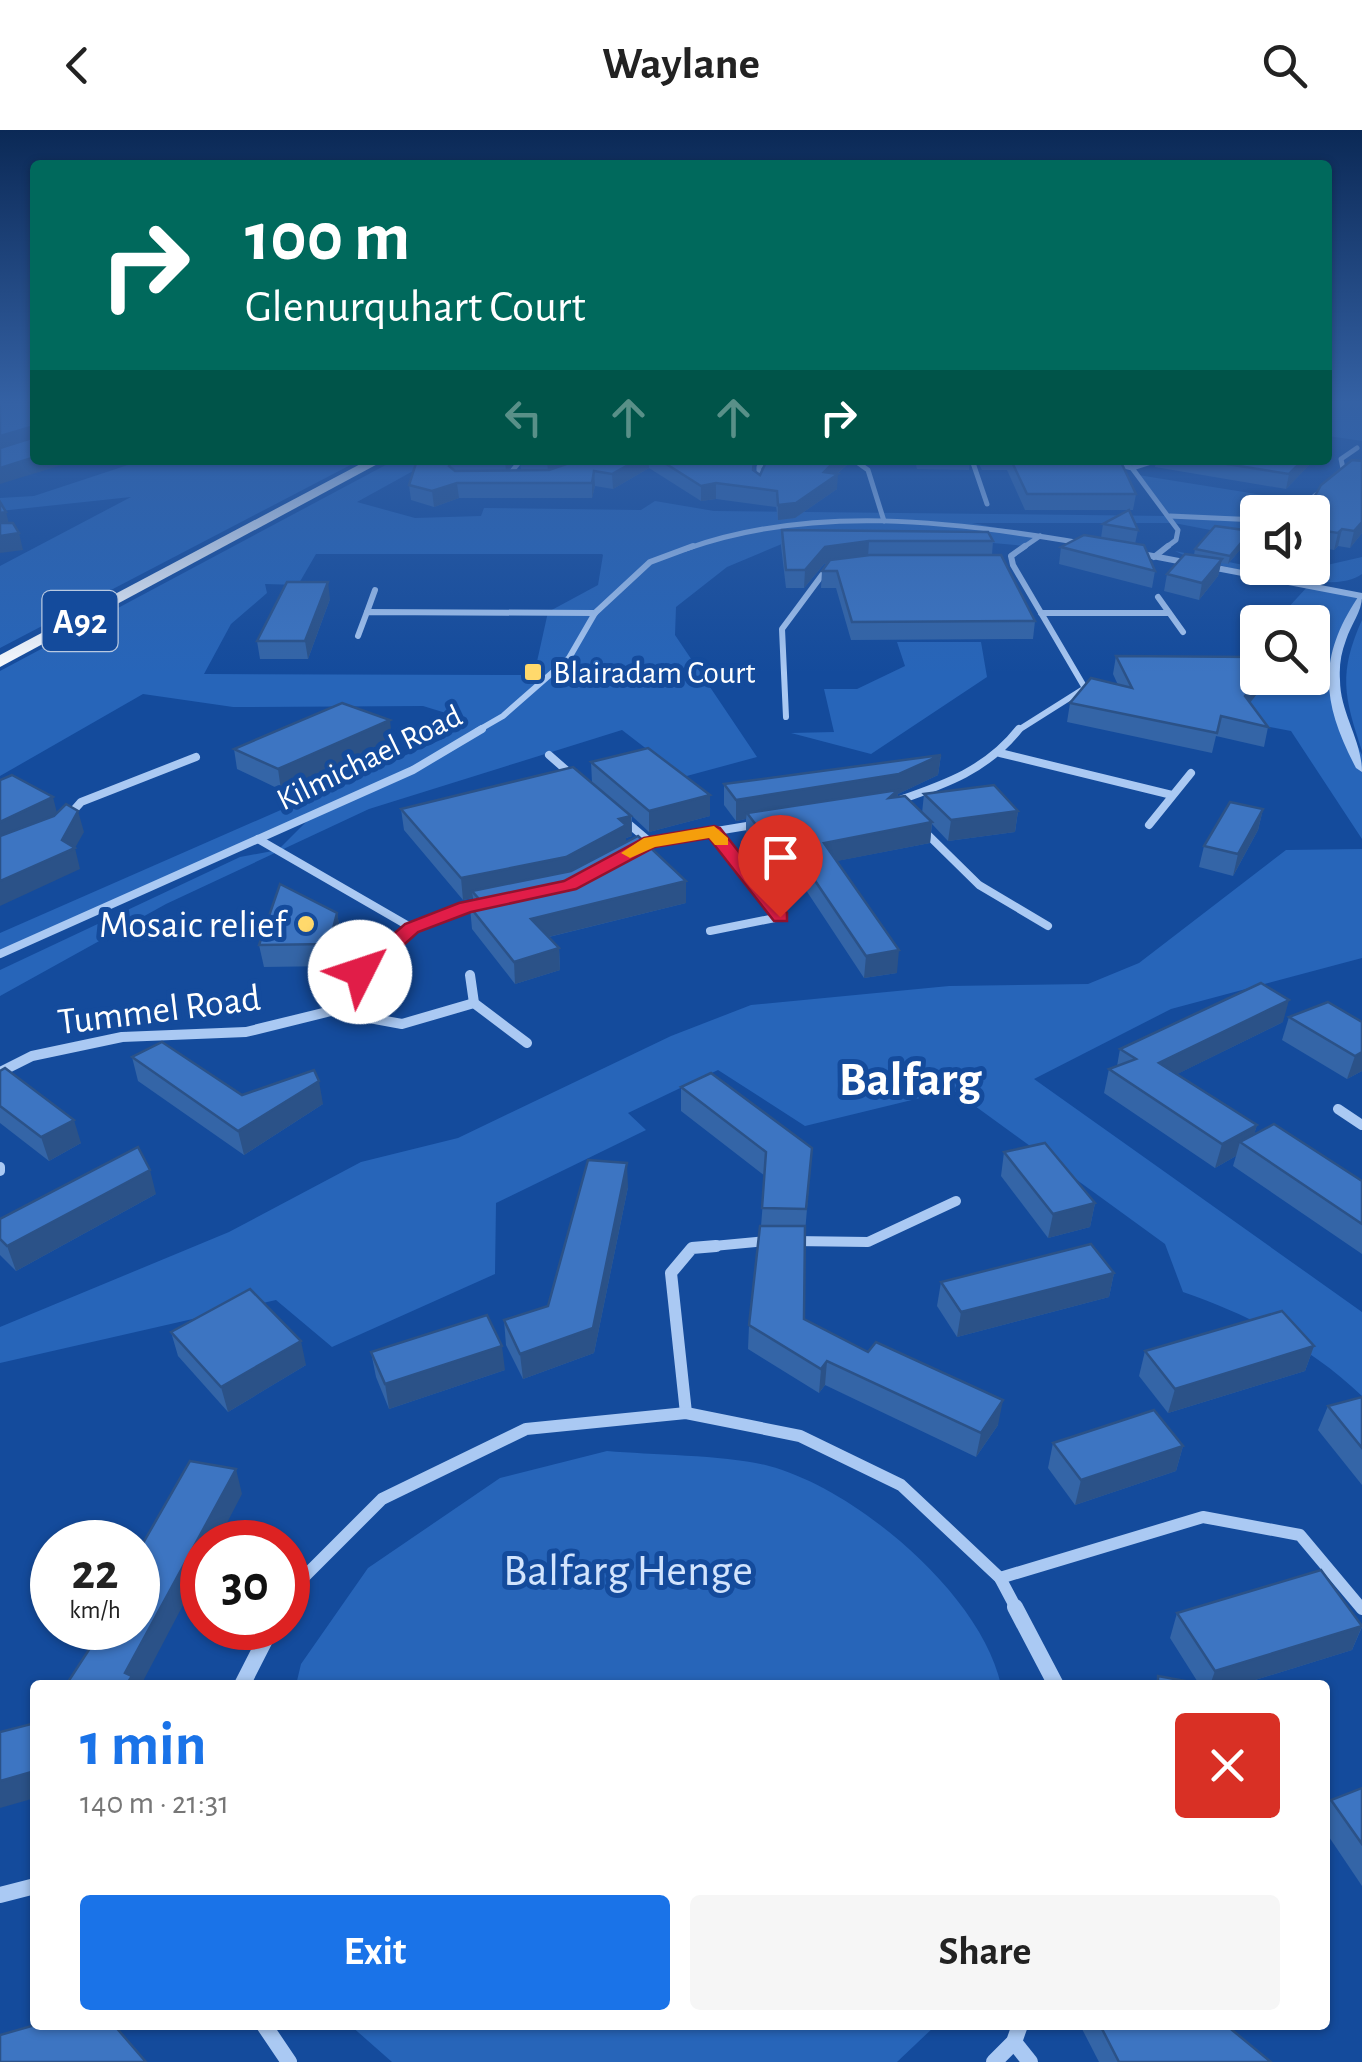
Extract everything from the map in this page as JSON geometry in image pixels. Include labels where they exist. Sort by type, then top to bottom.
[{"type":"highway","name":"A92","points":[[0,662],[318,492]]},
{"type":"street","points":[[875,492],[884,520]]},
{"type":"street","points":[[983,492],[987,504]]},
{"type":"street","points":[[1151,492],[1170,516],[1178,535],[1154,557]]},
{"type":"street","points":[[1170,516],[1240,519]]},
{"type":"street","name":"Kilmichael Road","points":[[0,954],[413,770],[503,716],[569,658],[595,612],[650,562],[722,536],[802,524],[884,520],[963,523],[1098,546]]},
{"type":"street","points":[[880,804],[899,802],[960,779],[1000,753],[1020,727],[1085,688],[1013,565],[1011,556],[1041,536]]},
{"type":"street","points":[[1116,550],[1362,598],[1343,625],[1332,670],[1344,734],[1362,768]]},
{"type":"street","points":[[994,565],[1013,565]]},
{"type":"street","points":[[786,718],[782,629],[825,571],[839,569]]},
{"type":"street","points":[[358,636],[375,590]]},
{"type":"street","points":[[1158,596],[1183,632]]},
{"type":"street","points":[[368,612],[595,612]]},
{"type":"street","points":[[1041,613],[1170,613]]},
{"type":"street","points":[[1000,753],[1172,796]]},
{"type":"street","points":[[549,755],[576,779]]},
{"type":"street","points":[[57,830],[81,802],[196,757]]},
{"type":"street","points":[[1150,825],[1191,773]]},
{"type":"street","points":[[899,802],[949,860],[1009,909],[1048,926]]},
{"type":"street","points":[[616,812],[650,842]]},
{"type":"street","points":[[618,859],[650,842],[769,823]]},
{"type":"street","points":[[710,931],[780,917],[714,832]]},
{"type":"street","points":[[258,839],[412,928]]},
{"type":"street","points":[[474,1004],[402,1024],[332,1011],[360,972],[412,928],[500,900]]},
{"type":"street","points":[[470,976],[474,1004],[527,1043]]},
{"type":"street","name":"Tummel Road","points":[[0,1072],[32,1056],[122,1037],[246,1032],[332,1011]]},
{"type":"street","points":[[1338,1109],[1362,1125]]},
{"type":"street","points":[[686,1412],[671,1273],[692,1248],[752,1240],[868,1242],[956,1201]]},
{"type":"street","points":[[310,1571],[382,1498],[526,1429],[686,1412],[800,1436],[901,1486],[1000,1578],[1053,1680]]},
{"type":"street","points":[[1000,1578],[1203,1518],[1300,1534],[1362,1609]]},
{"type":"street","points":[[245,1680],[260,1650]]},
{"type":"street","points":[[0,1895],[30,1887]]},
{"type":"street","points":[[268,2030],[290,2062]]},
{"type":"street","points":[[994,2062],[1017,2034],[1030,2062]]},
{"type":"green space","points":[[46,492],[298,492],[0,648],[0,566],[131,497],[0,511],[0,498]]},
{"type":"green space","points":[[335,492],[375,492],[357,502],[415,518],[481,516],[484,508],[641,510],[655,501],[714,511],[1168,516],[1151,492],[1263,495],[1240,495],[1240,536],[1174,523],[972,523],[1041,536],[1025,546],[971,541],[789,541],[727,567],[676,607],[675,635],[757,757],[683,777],[622,730],[369,809],[166,904],[0,996],[0,970],[240,857],[278,850],[313,815],[0,954],[0,933],[445,738],[459,717],[423,706],[233,707],[143,694],[0,776],[0,671]],"holes":[[[316,554],[602,554],[598,585],[548,612],[534,675],[204,674],[231,624],[267,593],[265,584],[298,585]]]},
{"type":"green space","points":[[1175,551],[1240,564],[1240,570]]},
{"type":"green space","points":[[1362,557],[1362,574],[1330,582],[1330,564]]},
{"type":"green space","points":[[1308,586],[1362,599],[1343,625],[1336,702],[1362,755],[1362,839],[1291,731],[1175,709],[1181,693],[1330,695],[1330,605],[1291,605]]},
{"type":"green space","points":[[1362,620],[1362,751],[1346,685],[1349,655]]},
{"type":"green space","points":[[897,642],[981,642],[987,677],[871,754],[791,733],[834,732],[824,689],[857,689],[905,666]]},
{"type":"green space","points":[[1362,849],[1362,958],[1171,1009],[1034,1079],[1362,1312],[1362,1396],[1278,1334],[1183,1292],[1165,1244],[953,1090],[805,1126],[718,1070],[628,1113],[646,1130],[496,1203],[495,1274],[332,1347],[276,1300],[0,1363],[0,1327],[229,1232],[361,1162],[458,1138],[671,1036],[751,1005],[949,986],[1088,984],[1139,963],[1286,850]]},
{"type":"green space","name":"Balfarg Henge","points":[[607,1451],[752,1462],[803,1478],[875,1521],[942,1582],[989,1650],[999,1680],[297,1680],[301,1664],[368,1568],[500,1478]]},
{"type":"green space","points":[[356,2030],[931,2030],[897,2062],[392,2062]]},
{"type":"building","points":[[777,492],[812,492],[796,503],[778,505]]},
{"type":"building","points":[[1026,492],[1136,494],[1027,494]]},
{"type":"building","points":[[1317,492],[1362,492],[1362,522],[1354,531],[1342,529],[1330,532],[1330,495],[1315,495]]},
{"type":"building","points":[[1129,510],[1138,530],[1103,524]]},
{"type":"building","points":[[0,523],[13,523],[19,533],[0,536]]},
{"type":"building","points":[[1215,526],[1240,529],[1240,544],[1230,556],[1195,549]]},
{"type":"building","points":[[782,530],[988,532],[993,541],[869,541],[825,547],[805,570],[786,570]]},
{"type":"building","points":[[1084,535],[1144,545],[1155,571],[1061,547]]},
{"type":"building","points":[[1185,554],[1222,559],[1202,583],[1167,574]]},
{"type":"building","points":[[870,555],[1001,555],[1035,621],[852,622],[837,571],[822,571],[830,560]]},
{"type":"building","points":[[287,582],[328,582],[305,641],[257,641]]},
{"type":"building","points":[[1116,656],[1240,657],[1240,695],[1246,695],[1268,727],[1221,716],[1217,733],[1070,703],[1091,678],[1132,688]]},
{"type":"building","points":[[342,703],[390,720],[278,769],[234,749]]},
{"type":"building","points":[[648,748],[710,795],[649,811],[591,762]]},
{"type":"building","points":[[941,755],[899,774],[736,800],[724,784]]},
{"type":"building","points":[[573,767],[631,816],[619,819],[626,825],[566,857],[461,878],[401,809]]},
{"type":"building","points":[[12,775],[53,797],[0,822],[0,780]]},
{"type":"building","points":[[994,785],[1018,811],[951,820],[924,794]]},
{"type":"building","points":[[898,790],[889,798],[905,796],[932,822],[824,843],[899,950],[866,956],[797,854],[781,858],[747,813]]},
{"type":"building","points":[[1230,802],[1263,809],[1238,854],[1204,846]]},
{"type":"building","points":[[66,804],[78,811],[62,840],[75,848],[0,881],[0,836],[54,816]]},
{"type":"building","points":[[638,836],[686,881],[531,919],[559,948],[514,962],[470,907],[486,907],[472,891],[571,871]]},
{"type":"building","points":[[280,884],[337,913],[329,944],[259,945]]},
{"type":"building","points":[[1261,983],[1289,1000],[1159,1063],[1257,1125],[1222,1144],[1109,1069],[1136,1059],[1120,1049]]},
{"type":"building","points":[[1328,1002],[1362,1022],[1362,1052],[1355,1056],[1289,1017]]},
{"type":"building","points":[[162,1042],[242,1095],[314,1070],[319,1081],[238,1131],[132,1057]]},
{"type":"building","points":[[5,1068],[74,1120],[41,1137],[0,1106],[0,1071]]},
{"type":"building","points":[[711,1073],[812,1148],[806,1209],[762,1208],[766,1152],[681,1087]]},
{"type":"building","points":[[1274,1124],[1362,1181],[1362,1224],[1240,1142]]},
{"type":"building","points":[[1045,1143],[1095,1203],[1053,1214],[1004,1152]]},
{"type":"building","points":[[138,1147],[150,1170],[7,1246],[0,1239],[0,1219]]},
{"type":"building","points":[[588,1160],[627,1163],[593,1328],[520,1354],[504,1320],[548,1306]]},
{"type":"building","points":[[760,1226],[805,1226],[804,1319],[868,1352],[876,1342],[1003,1400],[981,1433],[827,1361],[821,1369],[749,1325]]},
{"type":"building","points":[[1091,1244],[1114,1273],[961,1312],[941,1282]]},
{"type":"building","points":[[250,1289],[301,1341],[221,1387],[171,1332]]},
{"type":"building","points":[[1282,1311],[1314,1346],[1175,1389],[1145,1351]]},
{"type":"building","points":[[487,1315],[502,1346],[385,1384],[371,1352]]},
{"type":"building","points":[[1362,1397],[1362,1448],[1328,1406]]},
{"type":"building","points":[[1154,1410],[1183,1446],[1081,1480],[1053,1443]]},
{"type":"building","points":[[190,1461],[236,1469],[208,1520],[180,1520],[180,1572],[160,1609],[160,1520],[156,1520]]},
{"type":"building","points":[[1321,1570],[1362,1626],[1215,1671],[1177,1613]]},
{"type":"building","points":[[89,1650],[138,1650],[125,1673],[132,1676],[129,1680],[69,1680]]},
{"type":"building","points":[[30,1724],[30,1772],[0,1781],[0,1732]]},
{"type":"building","points":[[1362,1788],[1362,1844],[1331,1800]]},
{"type":"building","points":[[30,2026],[30,2030],[118,2030],[146,2062],[0,2062],[0,2035]]},
{"type":"building","points":[[1103,2030],[1232,2030],[1271,2062],[1119,2062]]},
{"type":"slow traffic","points":[[630,853],[650,842],[714,832],[721,841]]},
{"type":"place","name":"Blairadam Court","points":[[533,672]]},
{"type":"place","name":"Mosaic relief","points":[[306,924]]},
{"type":"district","name":"Balfarg","points":[[910,1078]]},
{"type":"route","points":[[360,972],[412,928],[466,908],[570,885],[650,842],[714,832],[780,917]]}]
